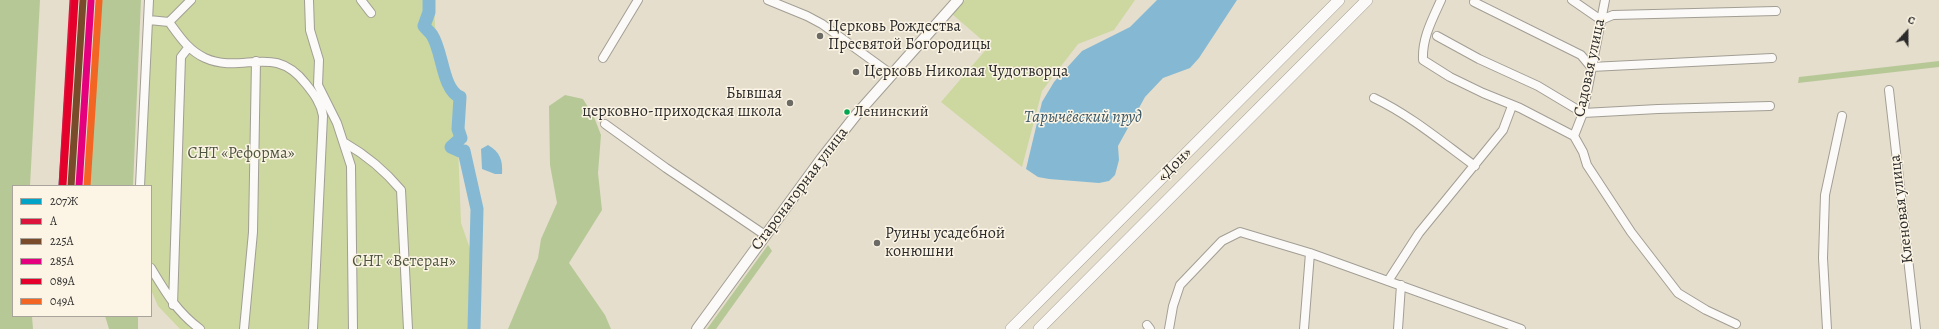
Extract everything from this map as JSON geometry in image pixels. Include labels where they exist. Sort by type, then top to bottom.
[{"type":"highway","name":"«Дон»","points":[[1011,329],[1339,0]]},
{"type":"highway","name":"«Дон»","points":[[1039,329],[1367,0]]},
{"type":"main road","name":"Старонагорная улица","points":[[697,329],[822,158],[891,74],[958,0]]},
{"type":"street","points":[[140,185],[150,0]]},
{"type":"street","points":[[168,22],[191,0]]},
{"type":"street","points":[[309,0],[310,30],[319,60],[318,85],[337,123],[345,143],[351,166],[352,329]]},
{"type":"street","points":[[361,0],[371,13]]},
{"type":"street","points":[[603,58],[638,0]]},
{"type":"street","points":[[768,0],[822,24],[891,74]]},
{"type":"street","points":[[789,9],[793,0]]},
{"type":"street","points":[[1441,0],[1428,27],[1423,45],[1423,60],[1450,77],[1512,106],[1520,108],[1574,136],[1583,152],[1587,165],[1631,232],[1678,294],[1706,310],[1736,324]]},
{"type":"street","points":[[1572,0],[1601,20],[1614,15],[1776,11]]},
{"type":"street","name":"Садовая улица","points":[[1574,136],[1583,113],[1605,0]]},
{"type":"street","points":[[1474,2],[1580,55],[1591,67],[1772,58]]},
{"type":"street","points":[[149,20],[168,22],[188,48],[206,58],[225,64],[256,61],[281,63],[298,72],[321,105],[323,116],[314,329]]},
{"type":"street","points":[[1437,36],[1479,59],[1538,86],[1583,113],[1665,108],[1770,106]]},
{"type":"street","points":[[173,305],[181,57],[188,48]]},
{"type":"street","points":[[244,329],[253,232],[256,61]]},
{"type":"street","name":"Кленовая улица","points":[[1889,90],[1916,329]]},
{"type":"street","points":[[1374,98],[1434,136],[1475,166]]},
{"type":"street","points":[[1388,281],[1419,233],[1503,130],[1512,106]]},
{"type":"street","points":[[1827,329],[1823,258],[1825,194],[1842,116]]},
{"type":"street","points":[[605,124],[666,168],[765,235]]},
{"type":"street","points":[[345,143],[361,152],[390,177],[400,190],[408,329]]},
{"type":"street","points":[[1169,329],[1173,306],[1180,285],[1222,241],[1240,232],[1310,253],[1521,329]]},
{"type":"street","points":[[1304,329],[1310,253]]},
{"type":"street","points":[[152,270],[173,305],[188,320],[200,329]]},
{"type":"street","points":[[1398,329],[1401,285]]},
{"type":"green space","points":[[0,0],[40,0],[30,185],[12,185],[12,317],[32,317],[33,329],[0,329]]},
{"type":"green space","points":[[97,0],[141,0],[133,185],[90,185],[90,118]]},
{"type":"green space","points":[[145,0],[434,0],[435,27],[456,95],[461,223],[480,277],[474,329],[180,329],[158,306],[152,292],[152,185],[136,185]]},
{"type":"green space","points":[[965,0],[1135,0],[1114,30],[1078,44],[1042,91],[1022,167],[941,102],[989,46],[952,14]]},
{"type":"green space","points":[[1939,61],[1939,67],[1798,83],[1799,77]]},
{"type":"green space","points":[[565,95],[583,99],[594,117],[601,135],[598,173],[602,210],[569,263],[605,315],[611,329],[508,329],[538,258],[541,239],[557,203],[550,165],[549,106]]},
{"type":"green space","points":[[768,245],[772,251],[716,329],[707,329]]},
{"type":"green space","points":[[105,317],[138,317],[138,329],[109,329]]},
{"type":"water","name":"Тарычёвский пруд","points":[[1157,0],[1237,0],[1199,58],[1190,68],[1163,78],[1145,97],[1118,146],[1119,160],[1115,175],[1109,181],[1099,183],[1049,179],[1038,177],[1026,169],[1042,102],[1054,82],[1082,51],[1130,27]]},
{"type":"water","points":[[488,145],[500,157],[502,174],[495,174],[482,169],[481,149]]},
{"type":"waterway","points":[[429,0],[429,12],[424,26],[436,42],[446,78],[450,86],[454,93],[460,97],[458,129],[461,138],[451,147],[464,151],[477,209],[474,329]]},
{"type":"transit line","name":"A","points":[[62,185],[73,0]]},
{"type":"transit line","name":"207Ж","points":[[62,185],[74,0]]},
{"type":"transit line","name":"089А","points":[[63,185],[75,0]]},
{"type":"transit line","name":"225А","points":[[71,185],[83,0]]},
{"type":"transit line","name":"285А","points":[[79,185],[91,1]]},
{"type":"transit line","name":"049А","points":[[87,185],[99,1]]},
{"type":"place","name":"Церковь Рождества Пресвятой Богородицы","points":[[820,36]]},
{"type":"place","name":"Церковь Николая Чудотворца","points":[[856,72]]},
{"type":"place","name":"Бывшая церковно-приходская школа","points":[[790,103]]},
{"type":"place","name":"Ленинский","points":[[847,112]]},
{"type":"place","name":"Руины усадебной конюшни","points":[[877,243]]},
{"type":"park label","name":"СНТ «Реформа»","points":[[241,154]]},
{"type":"park label","name":"СНТ «Ветеран»","points":[[404,262]]}]
